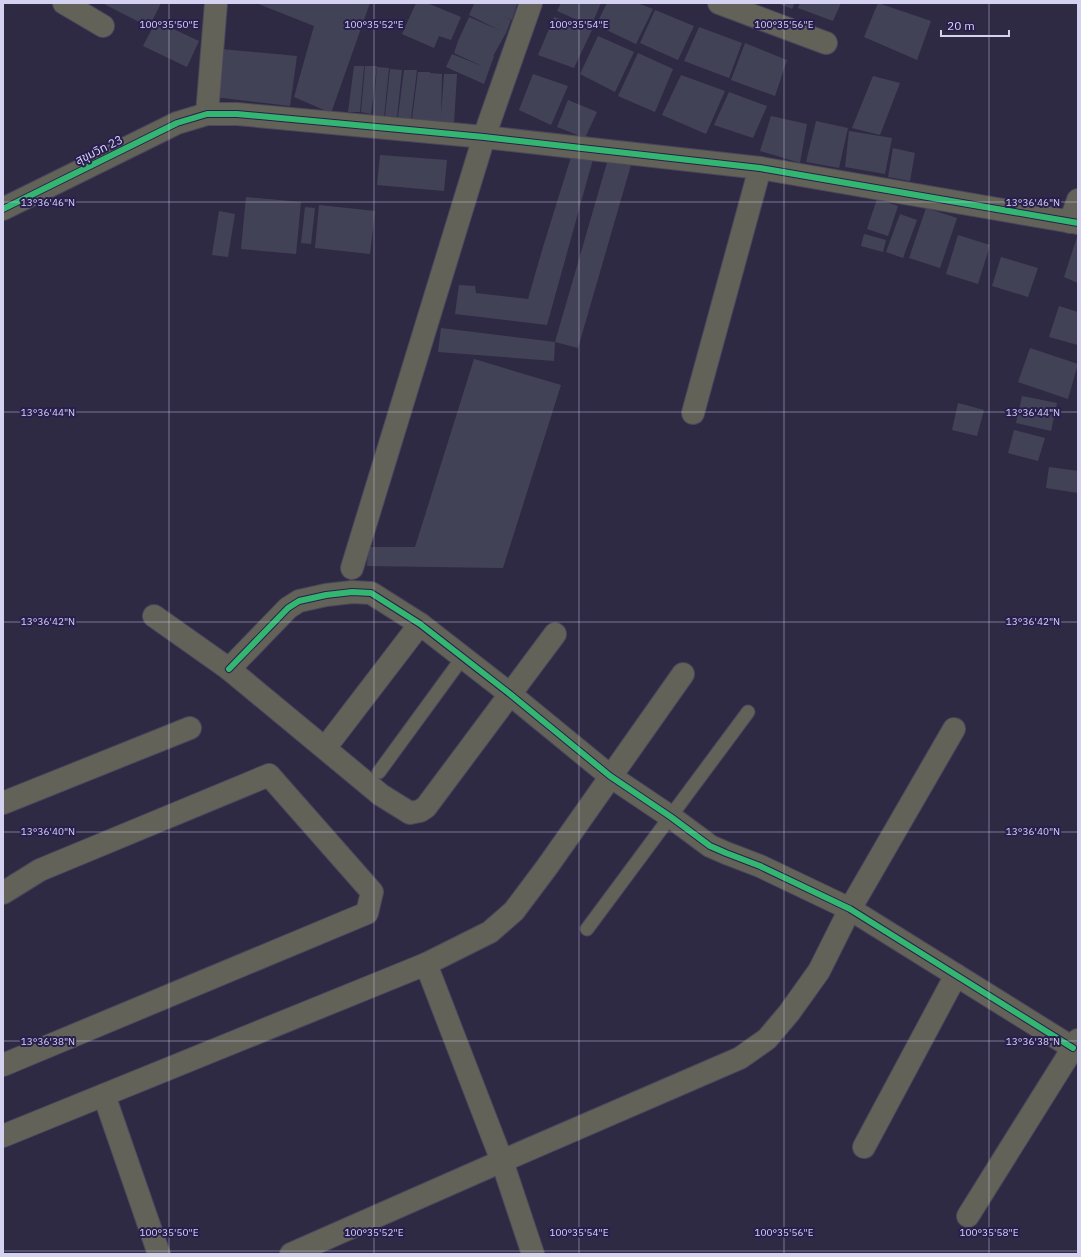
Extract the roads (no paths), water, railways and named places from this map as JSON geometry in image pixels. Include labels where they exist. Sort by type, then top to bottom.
[{"type":"street","points":[[64,3],[103,26]]},
{"type":"street","points":[[207,114],[216,3]]},
{"type":"street","points":[[352,568],[484,137],[531,3]]},
{"type":"street","points":[[719,3],[826,43]]},
{"type":"street","name":"สุขุมวิท 23","points":[[3,210],[177,123],[207,114],[237,114],[484,137],[760,168],[1074,222]]},
{"type":"street","points":[[693,413],[760,168]]},
{"type":"street","points":[[1074,222],[1078,200]]},
{"type":"street","points":[[229,669],[288,608],[299,601],[326,595],[352,592],[371,593],[420,624],[510,694],[610,776],[715,848],[726,854],[760,866],[850,909],[956,975],[1076,1044],[968,1216]]},
{"type":"street","points":[[154,616],[229,669],[381,795],[410,813],[420,811],[426,807],[555,634]]},
{"type":"street","points":[[332,739],[420,624]]},
{"type":"street","points":[[3,1136],[426,964],[490,932],[514,911],[547,867],[683,674]]},
{"type":"street","points":[[3,803],[190,728]]},
{"type":"street","points":[[291,1254],[740,1058],[767,1039],[789,1013],[819,971],[850,909],[954,729]]},
{"type":"street","points":[[3,893],[40,870],[268,775],[372,892],[367,913],[3,1065]]},
{"type":"street","points":[[426,964],[502,1161],[533,1254]]},
{"type":"street","points":[[864,1147],[956,975]]},
{"type":"street","points":[[104,1095],[159,1254]]},
{"type":"lane","points":[[379,772],[463,657]]},
{"type":"lane","points":[[587,929],[748,712]]}]
